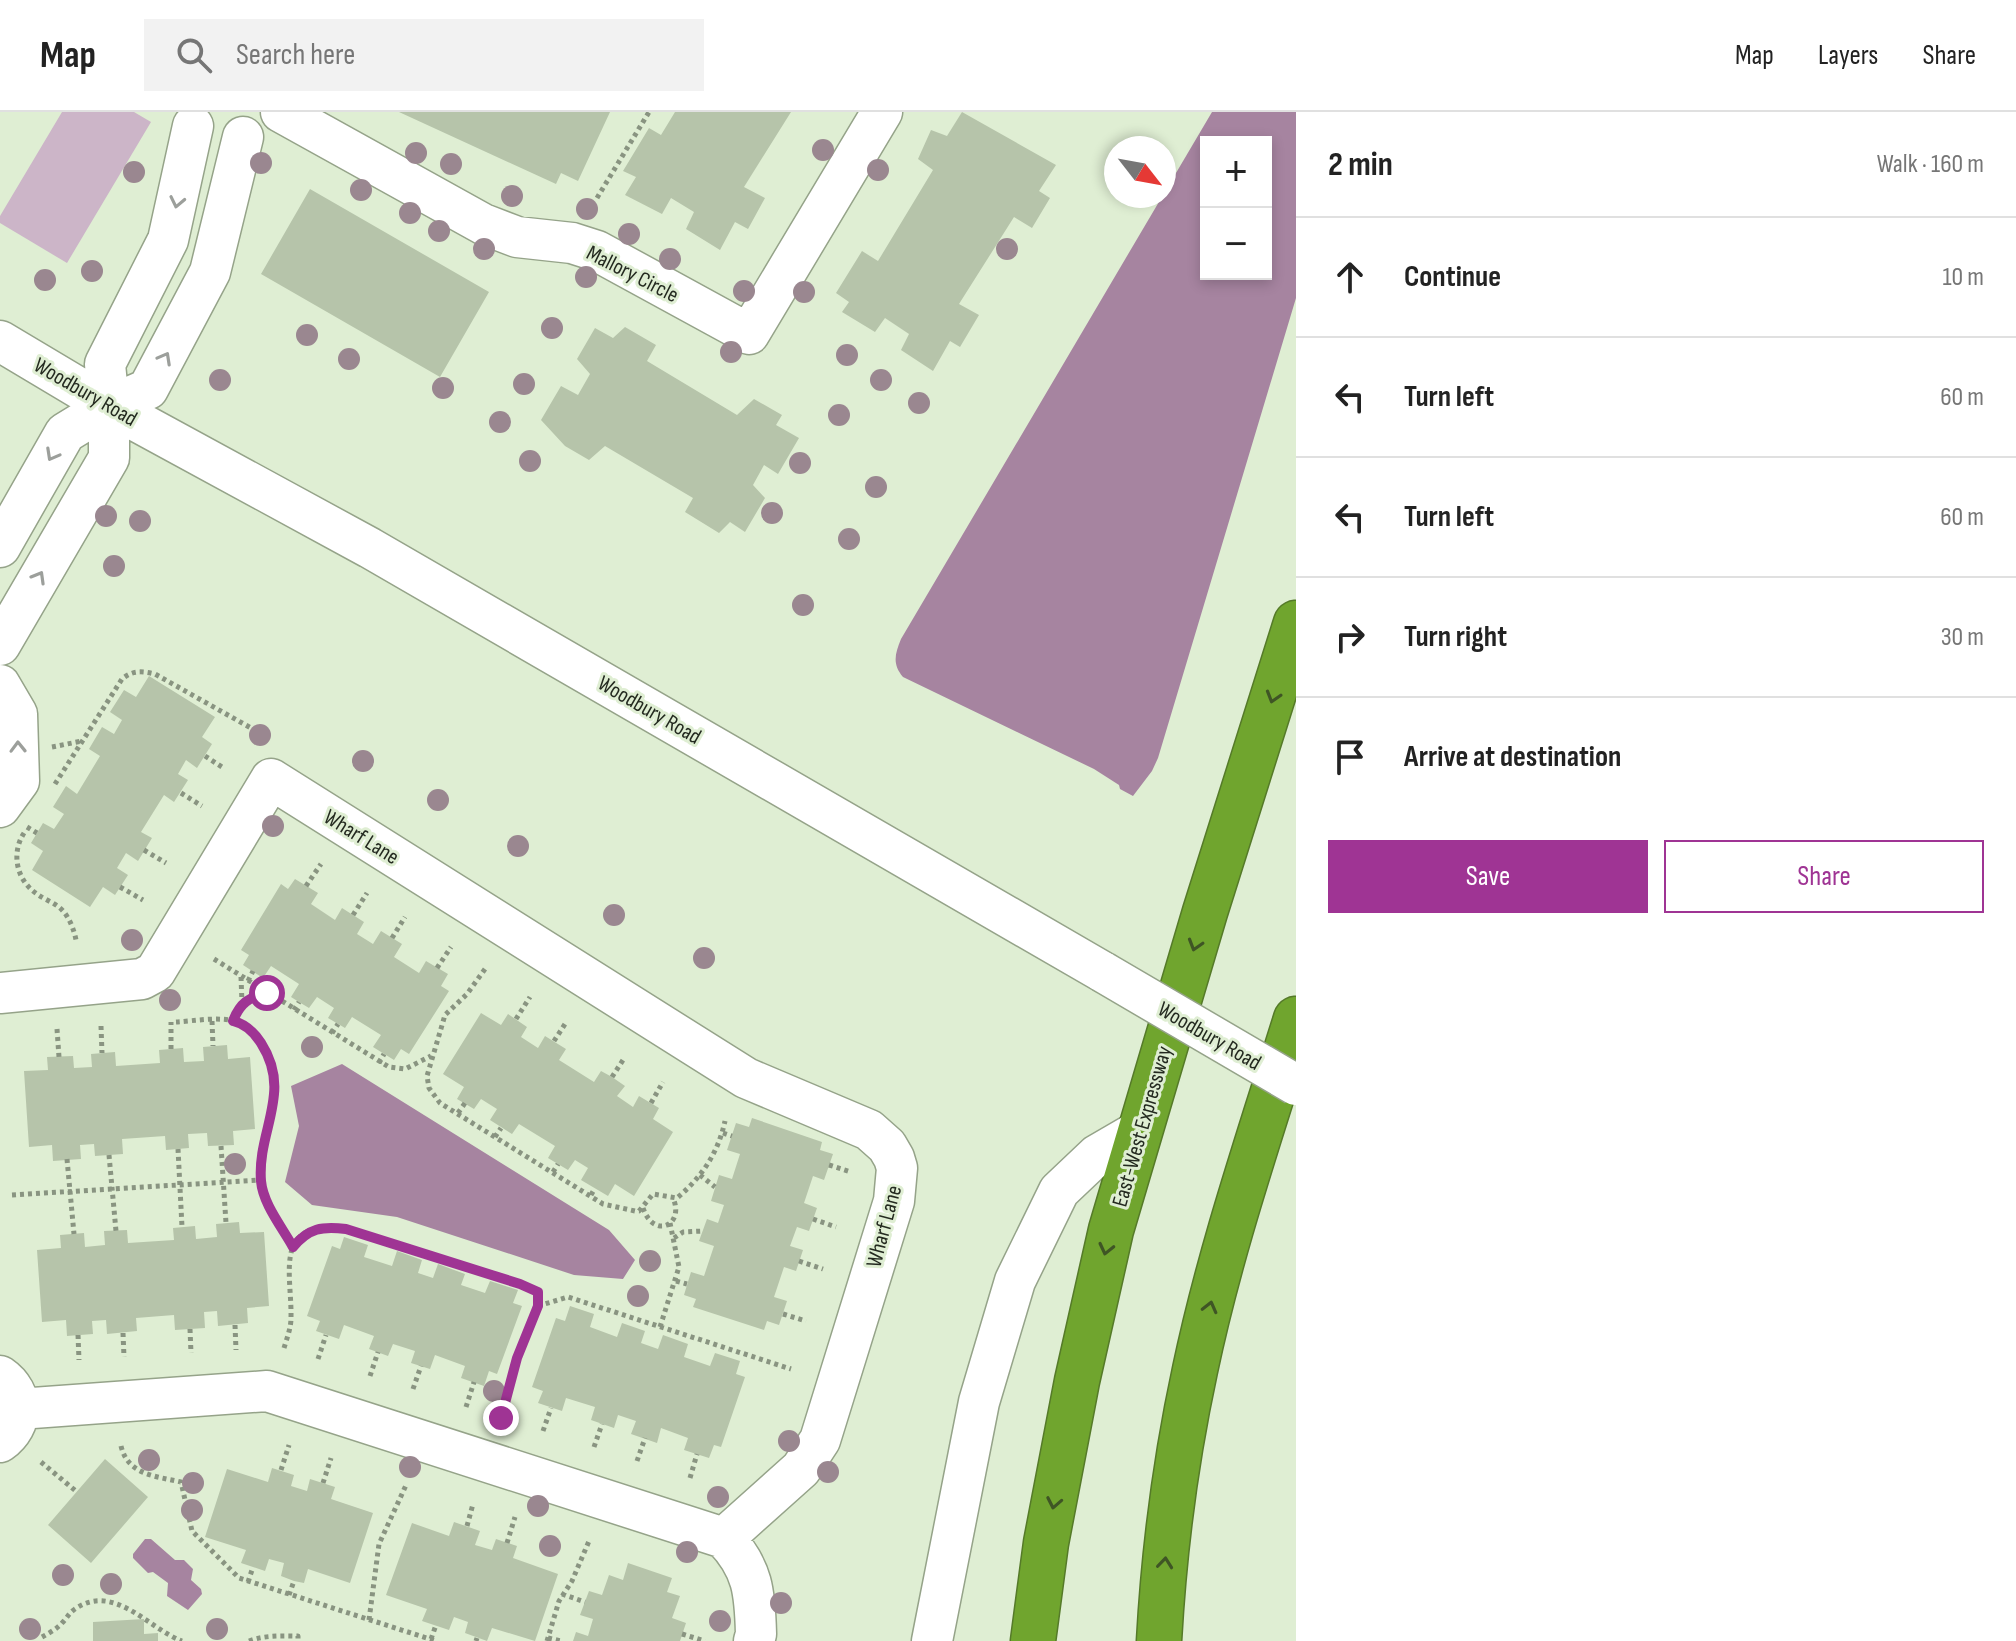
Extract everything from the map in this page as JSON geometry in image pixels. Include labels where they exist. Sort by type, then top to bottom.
[{"type":"highway","name":"East-West Expressway","points":[[1033,1641],[1046,1543],[1077,1381],[1111,1230],[1296,623]]},
{"type":"highway","points":[[1159,1641],[1169,1530],[1195,1369],[1221,1263],[1296,1019]]},
{"type":"street","name":"Mallory Circle","points":[[278,112],[483,224],[517,237],[572,243],[597,251],[749,334],[882,112]]},
{"type":"street","points":[[188,119],[208,135],[225,139],[243,137],[269,122],[278,112]]},
{"type":"street","points":[[1,640],[109,458],[105,364],[162,254],[172,227],[188,119]]},
{"type":"street","points":[[0,547],[65,433],[109,406],[148,389],[210,272],[243,137]]},
{"type":"street","points":[[162,254],[210,272]]},
{"type":"street","name":"Woodbury Road","points":[[0,341],[109,406],[370,548],[1296,1085]]},
{"type":"street","points":[[0,685],[17,714],[21,817]]},
{"type":"street","name":"Wharf Lane","points":[[0,993],[142,979],[155,972],[271,779],[746,1078],[852,1122],[879,1138],[894,1158],[897,1168],[894,1201],[820,1440],[801,1469],[724,1538]]},
{"type":"street","points":[[932,1641],[979,1402],[1015,1281],[1059,1191],[1097,1155],[1140,1130]]},
{"type":"street","points":[[6,1409],[267,1391],[724,1538],[739,1554],[753,1588],[754,1641]]},
{"type":"path","points":[[597,198],[649,112]]},
{"type":"path","points":[[50,792],[122,679],[130,672],[155,674],[251,728]]},
{"type":"path","points":[[111,697],[117,701]]},
{"type":"path","points":[[88,733],[96,738]]},
{"type":"path","points":[[45,748],[83,741]]},
{"type":"path","points":[[205,756],[225,769]]},
{"type":"path","points":[[181,793],[202,806]]},
{"type":"path","points":[[21,817],[37,833]]},
{"type":"path","points":[[21,817],[15,856],[23,879],[33,892],[64,911],[76,940]]},
{"type":"path","points":[[144,850],[166,863]]},
{"type":"path","points":[[306,886],[321,864]]},
{"type":"path","points":[[120,887],[143,900]]},
{"type":"path","points":[[353,915],[367,893]]},
{"type":"path","points":[[392,938],[405,917]]},
{"type":"path","points":[[437,968],[451,947]]},
{"type":"path","points":[[214,959],[379,1063],[405,1069],[432,1056]]},
{"type":"path","points":[[485,969],[467,994],[445,1015],[427,1076],[429,1088],[436,1099],[495,1137],[603,1204],[639,1211],[653,1194],[677,1198],[700,1175],[723,1133],[725,1121]]},
{"type":"path","points":[[248,981],[253,971]]},
{"type":"path","points":[[241,976],[242,1004]]},
{"type":"path","points":[[233,1021],[242,1004],[250,997],[267,993]]},
{"type":"path","points":[[516,1019],[530,997]]},
{"type":"path","points":[[294,1010],[299,1002]]},
{"type":"path","points":[[212,1021],[213,1046]]},
{"type":"path","points":[[171,1049],[174,1022],[233,1021],[255,1034],[269,1057],[275,1077],[273,1111],[264,1143],[261,1180],[264,1196],[293,1247]]},
{"type":"path","points":[[554,1041],[567,1021]]},
{"type":"path","points":[[332,1033],[338,1024]]},
{"type":"path","points":[[101,1026],[102,1053]]},
{"type":"path","points":[[57,1029],[59,1057]]},
{"type":"path","points":[[379,1063],[384,1054]]},
{"type":"path","points":[[612,1077],[625,1057]]},
{"type":"path","points":[[651,1103],[663,1082]]},
{"type":"path","points":[[458,1113],[465,1103]]},
{"type":"path","points":[[495,1137],[501,1128]]},
{"type":"path","points":[[723,1133],[732,1136]]},
{"type":"path","points":[[221,1146],[226,1223]]},
{"type":"path","points":[[178,1149],[182,1227]]},
{"type":"path","points":[[109,1155],[116,1231]]},
{"type":"path","points":[[67,1159],[74,1234]]},
{"type":"path","points":[[553,1172],[558,1164]]},
{"type":"path","points":[[829,1165],[851,1172]]},
{"type":"path","points":[[700,1175],[715,1187]]},
{"type":"path","points":[[12,1195],[261,1180]]},
{"type":"path","points":[[591,1195],[595,1188]]},
{"type":"path","points":[[643,1208],[652,1224],[670,1223],[677,1206],[672,1197]]},
{"type":"path","points":[[813,1219],[836,1227]]},
{"type":"path","points":[[660,1327],[679,1267],[670,1223]]},
{"type":"path","points":[[284,1348],[292,1321],[288,1267],[293,1247],[307,1232],[316,1228],[331,1227],[358,1233],[538,1292],[538,1306],[517,1358],[501,1418]]},
{"type":"path","points":[[674,1238],[683,1232],[703,1231]]},
{"type":"path","points":[[355,1241],[358,1233]]},
{"type":"path","points":[[799,1261],[823,1269]]},
{"type":"path","points":[[676,1281],[687,1284]]},
{"type":"path","points":[[538,1306],[568,1297],[660,1327],[677,1336],[731,1349],[791,1369]]},
{"type":"path","points":[[581,1310],[583,1303]]},
{"type":"path","points":[[783,1314],[806,1321]]},
{"type":"path","points":[[633,1327],[636,1319]]},
{"type":"path","points":[[235,1325],[236,1350]]},
{"type":"path","points":[[190,1329],[191,1353]]},
{"type":"path","points":[[123,1333],[124,1357]]},
{"type":"path","points":[[78,1335],[79,1360]]},
{"type":"path","points":[[318,1359],[326,1335]]},
{"type":"path","points":[[729,1358],[731,1349]]},
{"type":"path","points":[[370,1376],[378,1352]]},
{"type":"path","points":[[413,1389],[421,1366]]},
{"type":"path","points":[[466,1407],[474,1382]]},
{"type":"path","points":[[543,1431],[551,1408]]},
{"type":"path","points":[[594,1447],[602,1424]]},
{"type":"path","points":[[637,1461],[645,1438]]},
{"type":"path","points":[[281,1470],[289,1445]]},
{"type":"path","points":[[121,1446],[124,1458],[137,1469],[148,1475],[181,1482],[192,1531],[239,1578],[434,1640],[436,1625]]},
{"type":"path","points":[[690,1478],[697,1454]]},
{"type":"path","points":[[323,1483],[331,1458]]},
{"type":"path","points":[[41,1462],[77,1492]]},
{"type":"path","points":[[369,1620],[379,1544],[407,1483]]},
{"type":"path","points":[[467,1526],[473,1504]]},
{"type":"path","points":[[507,1543],[515,1517]]},
{"type":"path","points":[[561,1641],[547,1639],[562,1594],[572,1581],[589,1541]]},
{"type":"path","points":[[248,1582],[253,1567]]},
{"type":"path","points":[[289,1595],[294,1581]]},
{"type":"path","points":[[562,1594],[585,1602]]},
{"type":"path","points":[[42,1637],[75,1609],[95,1602],[135,1612],[180,1641]]},
{"type":"path","points":[[682,1634],[705,1641]]},
{"type":"path","points":[[252,1640],[266,1636],[298,1636],[298,1641]]},
{"type":"shaded area","points":[[62,112],[134,112],[151,122],[67,263],[0,223],[0,216]]},
{"type":"shaded area","points":[[1212,112],[1296,112],[1296,298],[1152,771],[1133,796],[1094,769],[903,677],[897,668],[897,649],[1155,208],[1176,208],[1176,173]]},
{"type":"shaded area","points":[[342,1064],[609,1230],[635,1260],[623,1279],[574,1275],[397,1217],[312,1205],[285,1182],[299,1126],[291,1086]]},
{"type":"shaded area","points":[[145,1539],[151,1539],[175,1560],[184,1560],[193,1569],[191,1580],[202,1594],[188,1610],[167,1596],[168,1583],[153,1572],[148,1573],[133,1558]]},
{"type":"building","points":[[399,112],[610,112],[578,181],[561,173],[556,184]]},
{"type":"building","points":[[675,112],[791,112],[744,187],[765,198],[748,229],[735,222],[720,250],[686,229],[694,212],[671,198],[662,214],[625,195],[636,177],[623,171],[649,128],[661,135]]},
{"type":"building","points":[[962,112],[1056,165],[1039,191],[1050,198],[1032,228],[1014,217],[959,304],[979,315],[960,347],[950,341],[933,371],[901,350],[909,334],[885,318],[875,332],[842,312],[849,302],[836,293],[862,251],[878,261],[933,170],[918,159],[931,130],[947,136]]},
{"type":"building","points":[[310,189],[489,292],[440,377],[261,274]]},
{"type":"building","points":[[625,327],[656,345],[647,361],[737,415],[754,399],[782,415],[776,425],[799,438],[778,474],[764,465],[753,485],[765,498],[745,532],[730,522],[719,533],[685,512],[693,498],[605,446],[589,460],[565,446],[541,420],[561,386],[578,395],[590,374],[577,359],[595,328],[613,338]]},
{"type":"building","points":[[149,676],[215,717],[202,737],[212,744],[197,768],[186,760],[178,774],[188,780],[174,802],[164,795],[141,832],[152,838],[138,861],[126,853],[117,868],[128,875],[115,895],[103,887],[90,907],[32,870],[43,851],[31,843],[43,823],[54,829],[64,814],[53,807],[66,786],[77,794],[100,756],[89,749],[102,727],[114,734],[122,720],[110,712],[124,690],[136,697]]},
{"type":"building","points":[[295,879],[318,893],[311,904],[335,920],[342,908],[364,922],[357,934],[373,944],[381,931],[402,944],[394,957],[419,973],[426,961],[448,974],[441,986],[449,991],[409,1054],[401,1049],[394,1060],[373,1047],[381,1035],[352,1017],[345,1028],[328,1018],[334,1008],[317,997],[309,1008],[291,997],[299,984],[271,966],[263,978],[243,965],[249,955],[241,950],[281,884],[288,889]]},
{"type":"building","points":[[481,1013],[501,1025],[508,1014],[527,1027],[521,1037],[538,1048],[545,1036],[566,1049],[559,1060],[594,1082],[601,1071],[625,1086],[617,1096],[633,1107],[639,1096],[659,1108],[653,1119],[673,1132],[634,1196],[615,1184],[608,1196],[581,1180],[588,1168],[575,1160],[568,1170],[548,1158],[555,1146],[519,1124],[512,1134],[490,1120],[497,1109],[481,1099],[474,1109],[457,1099],[464,1087],[443,1074]]},
{"type":"building","points":[[227,1045],[228,1059],[250,1057],[255,1129],[233,1131],[234,1145],[208,1146],[207,1133],[188,1134],[189,1148],[166,1150],[165,1136],[122,1139],[123,1154],[95,1156],[94,1144],[80,1145],[81,1159],[53,1161],[52,1145],[29,1147],[24,1071],[48,1070],[47,1057],[73,1056],[74,1068],[92,1067],[91,1054],[115,1052],[116,1066],[160,1063],[159,1050],[183,1048],[184,1062],[204,1061],[203,1047]]},
{"type":"building","points":[[752,1118],[822,1142],[820,1150],[833,1154],[824,1180],[813,1176],[804,1203],[817,1208],[809,1231],[797,1227],[790,1246],[803,1250],[796,1271],[784,1267],[774,1297],[787,1301],[779,1325],[767,1321],[764,1330],[693,1307],[696,1299],[684,1295],[691,1272],[704,1276],[714,1246],[699,1241],[707,1219],[718,1223],[724,1205],[711,1201],[719,1175],[732,1179],[740,1154],[727,1150],[736,1123],[749,1127]]},
{"type":"building","points":[[239,1222],[240,1233],[264,1232],[269,1306],[247,1308],[248,1323],[218,1326],[217,1311],[204,1312],[205,1328],[175,1330],[174,1315],[136,1318],[137,1331],[107,1334],[106,1320],[92,1321],[93,1334],[67,1336],[66,1320],[42,1322],[37,1250],[61,1248],[60,1235],[84,1233],[85,1247],[105,1245],[104,1231],[127,1230],[128,1243],[174,1240],[173,1228],[195,1226],[196,1239],[217,1237],[216,1224]]},
{"type":"building","points":[[344,1237],[368,1245],[364,1257],[392,1266],[397,1251],[422,1260],[418,1273],[433,1278],[438,1264],[465,1274],[461,1285],[485,1293],[490,1281],[518,1290],[513,1303],[522,1306],[497,1374],[489,1371],[484,1386],[461,1378],[465,1366],[435,1355],[430,1369],[411,1363],[415,1351],[393,1344],[388,1356],[369,1349],[374,1336],[344,1325],[339,1339],[316,1331],[320,1321],[307,1316],[332,1246],[340,1249]]},
{"type":"building","points":[[570,1306],[594,1314],[590,1327],[617,1337],[622,1323],[645,1331],[641,1343],[658,1349],[663,1335],[688,1344],[684,1357],[710,1366],[715,1353],[740,1361],[736,1374],[745,1377],[721,1447],[714,1445],[709,1458],[684,1450],[688,1438],[661,1428],[657,1443],[631,1434],[636,1421],[618,1415],[614,1428],[591,1420],[595,1407],[566,1398],[562,1411],[538,1403],[543,1391],[532,1387],[556,1318],[565,1321]]},
{"type":"building","points":[[105,1459],[148,1497],[91,1563],[48,1525]]},
{"type":"building","points":[[272,1468],[294,1475],[291,1486],[307,1491],[310,1479],[335,1487],[331,1499],[373,1513],[350,1583],[308,1569],[304,1583],[294,1581],[281,1576],[284,1563],[269,1559],[265,1571],[241,1563],[246,1550],[205,1537],[227,1469],[268,1482]]},
{"type":"building","points":[[454,1522],[480,1531],[475,1545],[492,1550],[496,1539],[517,1546],[513,1558],[558,1574],[535,1641],[492,1628],[487,1641],[465,1633],[468,1622],[454,1617],[449,1630],[422,1621],[427,1609],[386,1595],[412,1523],[449,1536]]},
{"type":"building","points":[[628,1563],[672,1578],[667,1592],[680,1596],[672,1618],[686,1623],[680,1641],[573,1641],[576,1632],[588,1636],[593,1619],[580,1615],[589,1591],[602,1595],[609,1575],[623,1580]]},
{"type":"building","points":[[144,1619],[144,1634],[158,1633],[158,1641],[93,1641],[93,1622]]},
{"type":"route","points":[[267,993],[250,997],[242,1004],[233,1021],[255,1034],[265,1049],[275,1077],[273,1111],[264,1143],[261,1170],[261,1183],[269,1206],[293,1247],[307,1232],[316,1228],[346,1229],[538,1292],[538,1306],[517,1358],[501,1418]]}]
